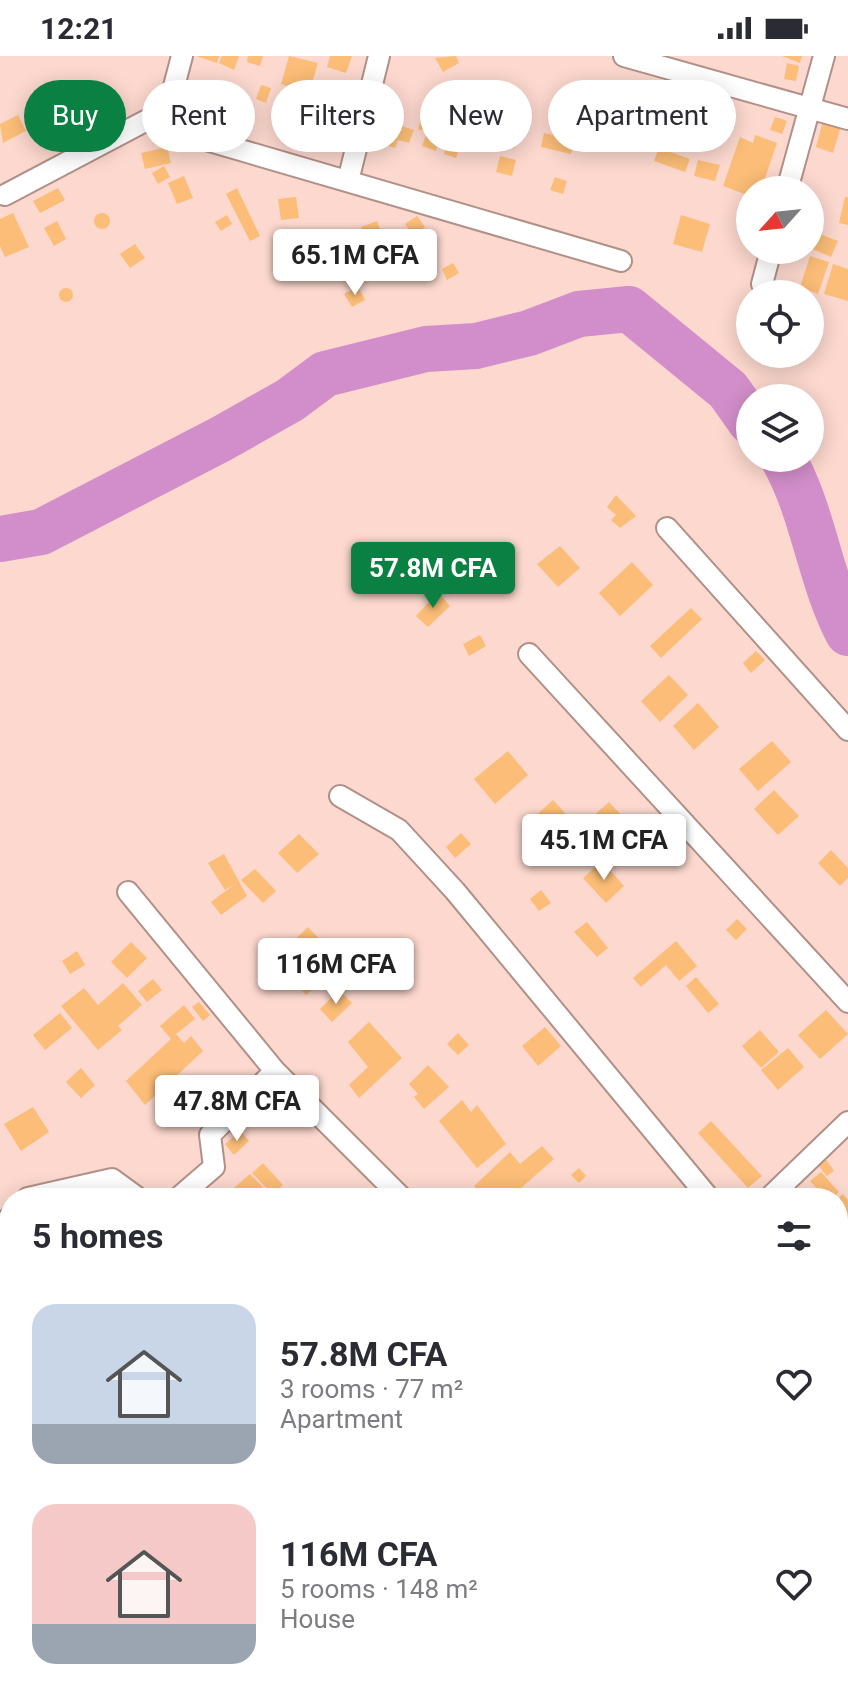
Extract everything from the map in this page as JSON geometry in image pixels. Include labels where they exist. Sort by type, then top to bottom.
[{"type":"street","points":[[176,80],[182,56]]},
{"type":"street","points":[[348,181],[379,56]]},
{"type":"street","points":[[624,56],[848,119]]},
{"type":"street","points":[[791,176],[824,56]]},
{"type":"street","points":[[5,195],[142,123]]},
{"type":"street","points":[[248,152],[621,261]]},
{"type":"street","points":[[667,528],[848,730]]},
{"type":"street","points":[[529,654],[848,1002]]},
{"type":"street","points":[[340,796],[399,830],[418,850],[701,1188]]},
{"type":"street","points":[[128,892],[275,1071],[392,1188]]},
{"type":"street","points":[[190,1188],[214,1167],[210,1135],[275,1071]]},
{"type":"street","points":[[779,1188],[848,1122]]},
{"type":"street","points":[[72,1188],[112,1179],[124,1188]]},
{"type":"building","points":[[196,56],[219,56],[217,63]]},
{"type":"building","points":[[222,56],[239,56],[234,70],[219,63]]},
{"type":"building","points":[[248,56],[263,56],[260,66],[247,62]]},
{"type":"building","points":[[289,56],[318,63],[313,80],[282,80]]},
{"type":"building","points":[[330,56],[352,56],[346,73],[327,67]]},
{"type":"building","points":[[456,56],[459,63],[443,72],[435,58]]},
{"type":"building","points":[[782,56],[802,56],[800,63]]},
{"type":"building","points":[[787,63],[799,66],[796,81],[784,79]]},
{"type":"building","points":[[261,85],[271,88],[266,103],[256,99]]},
{"type":"building","points":[[18,115],[24,132],[3,143],[0,124]]},
{"type":"building","points":[[775,117],[787,121],[782,134],[770,130]]},
{"type":"building","points":[[823,121],[841,126],[833,153],[816,147]]},
{"type":"building","points":[[404,127],[414,130],[409,143],[404,142]]},
{"type":"building","points":[[544,133],[548,134],[548,149],[541,147]]},
{"type":"building","points":[[755,135],[777,143],[766,176],[736,176],[736,191],[723,186],[740,137],[753,143]]},
{"type":"building","points":[[168,152],[171,163],[145,169],[141,153]]},
{"type":"building","points":[[445,152],[458,152],[456,158]]},
{"type":"building","points":[[657,152],[670,152],[690,159],[685,172],[654,161]]},
{"type":"building","points":[[500,156],[516,160],[512,176],[496,172]]},
{"type":"building","points":[[698,160],[720,165],[715,181],[694,176]]},
{"type":"building","points":[[164,166],[170,177],[158,184],[152,173]]},
{"type":"building","points":[[184,176],[193,198],[177,204],[168,183]]},
{"type":"building","points":[[555,177],[567,181],[563,194],[550,190]]},
{"type":"building","points":[[58,188],[65,200],[40,213],[33,201]]},
{"type":"building","points":[[237,188],[260,236],[250,241],[226,194]]},
{"type":"building","points":[[296,197],[299,218],[281,220],[278,199]]},
{"type":"building","points":[[845,197],[848,197],[848,225],[839,223]]},
{"type":"building","points":[[13,213],[29,247],[5,257],[0,246],[0,219]]},
{"type":"building","points":[[99,213],[105,213],[110,221],[108,227],[99,229],[94,224],[94,218]]},
{"type":"building","points":[[227,215],[232,224],[221,231],[215,222]]},
{"type":"building","points":[[681,215],[710,224],[702,252],[673,244]]},
{"type":"building","points":[[417,216],[425,227],[413,235],[405,224]]},
{"type":"building","points":[[57,221],[66,239],[54,246],[44,228]]},
{"type":"building","points":[[377,221],[387,249],[372,255],[361,227]]},
{"type":"building","points":[[824,236],[838,241],[831,257],[824,254]]},
{"type":"building","points":[[135,244],[145,258],[130,268],[120,254]]},
{"type":"building","points":[[829,262],[823,280],[802,280],[807,264]]},
{"type":"building","points":[[453,263],[459,273],[447,280],[442,269]]},
{"type":"building","points":[[833,264],[848,269],[848,301],[824,294]]},
{"type":"building","points":[[358,287],[365,300],[352,307],[344,294]]},
{"type":"building","points":[[66,288],[73,295],[66,302],[59,295]]},
{"type":"building","points":[[616,495],[636,516],[620,528],[611,520],[616,515],[607,507]]},
{"type":"building","points":[[560,546],[580,568],[558,587],[537,564]]},
{"type":"building","points":[[632,562],[653,585],[620,616],[599,593]]},
{"type":"building","points":[[438,592],[450,606],[428,627],[416,616]]},
{"type":"building","points":[[691,608],[702,619],[661,658],[650,646]]},
{"type":"building","points":[[480,635],[486,646],[469,656],[463,644]]},
{"type":"building","points":[[756,651],[765,660],[751,673],[743,663]]},
{"type":"building","points":[[669,675],[688,695],[660,722],[641,701]]},
{"type":"building","points":[[698,703],[719,727],[694,750],[673,726]]},
{"type":"building","points":[[772,741],[791,762],[758,791],[739,769]]},
{"type":"building","points":[[508,751],[528,775],[495,804],[474,779]]},
{"type":"building","points":[[774,790],[799,816],[778,835],[754,809]]},
{"type":"building","points":[[553,800],[586,836],[567,854],[534,817]]},
{"type":"building","points":[[609,802],[626,820],[608,835],[592,817]]},
{"type":"building","points":[[461,833],[471,844],[455,858],[446,847]]},
{"type":"building","points":[[299,834],[319,854],[297,873],[278,853]]},
{"type":"building","points":[[831,850],[848,868],[848,878],[840,886],[818,863]]},
{"type":"building","points":[[224,854],[247,896],[221,915],[211,902],[235,884],[225,890],[208,863]]},
{"type":"building","points":[[602,861],[624,886],[606,903],[583,878]]},
{"type":"building","points":[[255,869],[276,891],[263,903],[241,880]]},
{"type":"building","points":[[541,890],[551,903],[539,911],[530,899]]},
{"type":"building","points":[[737,919],[747,929],[736,940],[726,930]]},
{"type":"building","points":[[587,922],[608,948],[597,957],[574,932]]},
{"type":"building","points":[[308,927],[327,947],[304,969],[285,949]]},
{"type":"building","points":[[338,940],[359,964],[336,985],[328,976],[306,995],[293,981]]},
{"type":"building","points":[[676,941],[697,966],[679,981],[666,965],[641,987],[633,978]]},
{"type":"building","points":[[131,942],[147,958],[127,978],[111,962]]},
{"type":"building","points":[[77,951],[85,965],[70,974],[62,961]]},
{"type":"building","points":[[696,977],[719,1004],[708,1013],[686,986]]},
{"type":"building","points":[[153,979],[162,990],[147,1002],[138,991]]},
{"type":"building","points":[[123,983],[142,1005],[118,1026],[122,1030],[98,1050],[61,1006],[84,988],[98,1005]]},
{"type":"building","points":[[339,990],[352,1003],[332,1022],[320,1009]]},
{"type":"building","points":[[199,1002],[210,1015],[203,1021],[192,1007]]},
{"type":"building","points":[[184,1005],[195,1019],[176,1034],[184,1043],[191,1036],[203,1051],[145,1105],[126,1081],[171,1039],[160,1026]]},
{"type":"building","points":[[826,1010],[848,1034],[820,1059],[798,1035]]},
{"type":"building","points":[[60,1013],[72,1028],[45,1050],[33,1035]]},
{"type":"building","points":[[369,1022],[402,1058],[359,1098],[349,1085],[368,1067],[348,1042]]},
{"type":"building","points":[[545,1027],[561,1046],[538,1066],[522,1046]]},
{"type":"building","points":[[760,1030],[779,1052],[761,1068],[742,1046]]},
{"type":"building","points":[[458,1033],[469,1045],[458,1055],[447,1044]]},
{"type":"building","points":[[788,1048],[804,1067],[778,1090],[761,1070]]},
{"type":"building","points":[[428,1065],[449,1087],[424,1109],[414,1097],[418,1094],[409,1084]]},
{"type":"building","points":[[81,1068],[95,1085],[81,1098],[66,1082]]},
{"type":"building","points":[[282,1094],[290,1103],[278,1113],[271,1104]]},
{"type":"building","points":[[462,1100],[471,1112],[477,1105],[506,1144],[477,1168],[439,1121]]},
{"type":"building","points":[[33,1107],[49,1132],[21,1151],[4,1124]]},
{"type":"building","points":[[711,1121],[762,1176],[748,1188],[698,1133]]},
{"type":"building","points":[[241,1131],[249,1141],[234,1155],[225,1144]]},
{"type":"building","points":[[542,1146],[554,1159],[521,1188],[474,1186],[510,1152],[520,1164]]},
{"type":"building","points":[[825,1158],[834,1171],[827,1176],[817,1164]]},
{"type":"building","points":[[263,1163],[283,1185],[266,1188],[252,1173]]},
{"type":"building","points":[[579,1168],[586,1176],[579,1183],[571,1175]]},
{"type":"building","points":[[821,1172],[835,1188],[816,1188],[810,1181]]},
{"type":"building","points":[[250,1174],[263,1187],[262,1188],[234,1188]]},
{"type":"waterway","points":[[0,539],[41,532],[221,439],[290,400],[325,374],[426,349],[476,346],[529,333],[579,314],[629,309],[728,390],[736,401]]},
{"type":"waterway","points":[[790,472],[830,590],[848,633]]}]
